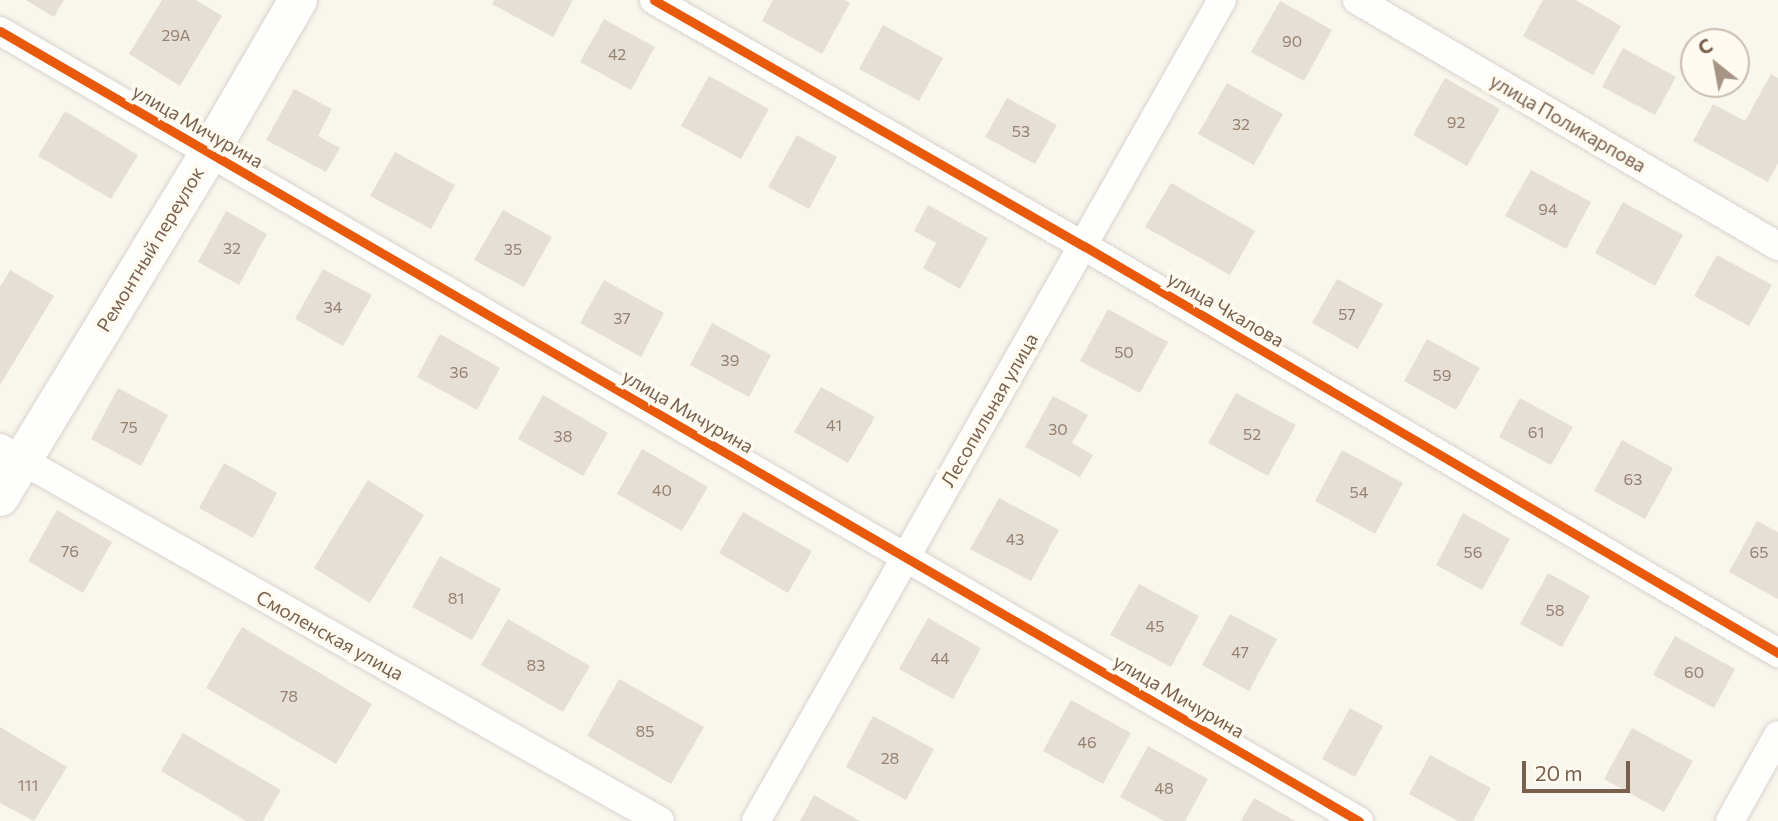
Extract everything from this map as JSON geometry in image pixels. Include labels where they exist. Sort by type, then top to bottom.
[{"type":"main road","name":"Ремонтный переулок","points":[[0,497],[11,454],[209,153],[298,0]]},
{"type":"street","name":"улица Чкалова","points":[[654,0],[1084,246],[1778,653]]},
{"type":"street","name":"Лесопильная улица","points":[[756,821],[1223,0]]},
{"type":"street","name":"улица Поликарпова","points":[[1357,0],[1778,246]]},
{"type":"street","name":"улица Мичурина","points":[[0,31],[1359,821]]},
{"type":"street","name":"Смоленская улица","points":[[11,454],[660,821]]},
{"type":"street","points":[[1730,821],[1778,735]]},
{"type":"building","points":[[26,0],[64,0],[54,17]]},
{"type":"building","points":[[162,0],[196,0],[222,16],[180,86],[129,54]]},
{"type":"building","points":[[494,0],[573,0],[553,37],[492,4]]},
{"type":"building","points":[[773,0],[844,0],[850,3],[822,54],[762,21]]},
{"type":"building","points":[[1543,0],[1576,0],[1621,26],[1593,75],[1523,36]]},
{"type":"building","points":[[1280,1],[1332,30],[1304,81],[1251,52]]},
{"type":"building","points":[[604,19],[655,47],[631,90],[580,62]]},
{"type":"building","points":[[883,25],[943,58],[919,101],[859,69]]},
{"type":"building","points":[[1623,48],[1676,77],[1655,115],[1602,87]]},
{"type":"building","points":[[1771,74],[1778,78],[1778,163],[1768,182],[1693,141],[1713,104],[1745,121]]},
{"type":"building","points":[[709,76],[769,109],[741,159],[681,126]]},
{"type":"building","points":[[1445,78],[1500,109],[1467,166],[1413,135]]},
{"type":"building","points":[[1227,83],[1283,114],[1254,165],[1198,134]]},
{"type":"building","points":[[294,89],[332,109],[318,136],[340,148],[326,172],[266,140]]},
{"type":"building","points":[[1007,98],[1057,125],[1035,164],[985,137]]},
{"type":"building","points":[[65,111],[138,155],[111,199],[38,156]]},
{"type":"building","points":[[797,135],[837,157],[809,209],[768,187]]},
{"type":"building","points":[[395,152],[455,185],[431,229],[370,196]]},
{"type":"building","points":[[1531,170],[1591,202],[1566,249],[1505,216]]},
{"type":"building","points":[[1171,183],[1255,231],[1230,275],[1145,227]]},
{"type":"building","points":[[1623,202],[1683,235],[1655,286],[1595,253]]},
{"type":"building","points":[[928,205],[988,238],[960,289],[923,268],[936,243],[914,231]]},
{"type":"building","points":[[503,210],[552,237],[524,287],[474,260]]},
{"type":"building","points":[[226,211],[267,234],[239,285],[198,262]]},
{"type":"building","points":[[1717,255],[1772,285],[1749,326],[1694,296]]},
{"type":"building","points":[[323,269],[372,295],[343,346],[295,319]]},
{"type":"building","points":[[10,270],[54,296],[0,385],[0,287]]},
{"type":"building","points":[[1337,279],[1383,304],[1358,349],[1312,323]]},
{"type":"building","points":[[604,280],[664,313],[641,357],[580,323]]},
{"type":"building","points":[[1108,309],[1168,342],[1140,393],[1080,361]]},
{"type":"building","points":[[712,323],[771,355],[749,397],[690,365]]},
{"type":"building","points":[[440,334],[500,368],[477,410],[417,377]]},
{"type":"building","points":[[1427,339],[1480,368],[1456,410],[1404,381]]},
{"type":"building","points":[[821,387],[875,417],[848,463],[794,432]]},
{"type":"building","points":[[118,388],[168,415],[141,466],[91,439]]},
{"type":"building","points":[[1236,393],[1296,425],[1268,476],[1208,443]]},
{"type":"building","points":[[543,395],[608,433],[583,476],[518,439]]},
{"type":"building","points":[[1053,396],[1088,415],[1072,443],[1093,455],[1080,477],[1025,447]]},
{"type":"building","points":[[1520,398],[1573,427],[1551,465],[1499,437]]},
{"type":"building","points":[[1622,440],[1673,468],[1645,519],[1594,491]]},
{"type":"building","points":[[642,449],[708,487],[682,531],[617,494]]},
{"type":"building","points":[[1342,450],[1403,483],[1375,534],[1315,501]]},
{"type":"building","points":[[224,463],[277,493],[253,538],[199,508]]},
{"type":"building","points":[[368,480],[424,515],[370,603],[314,568]]},
{"type":"building","points":[[999,498],[1059,530],[1031,581],[970,549]]},
{"type":"building","points":[[57,510],[112,542],[83,593],[28,561]]},
{"type":"building","points":[[743,512],[812,551],[788,593],[719,553]]},
{"type":"building","points":[[1463,513],[1510,539],[1482,590],[1436,565]]},
{"type":"building","points":[[1757,521],[1778,532],[1778,599],[1729,572]]},
{"type":"building","points":[[440,556],[501,589],[472,640],[412,607]]},
{"type":"building","points":[[1548,573],[1590,596],[1562,647],[1520,624]]},
{"type":"building","points":[[1139,584],[1199,616],[1171,667],[1110,635]]},
{"type":"building","points":[[1230,614],[1277,639],[1249,691],[1202,665]]},
{"type":"building","points":[[928,618],[981,648],[953,699],[899,669]]},
{"type":"building","points":[[508,619],[590,666],[563,712],[481,665]]},
{"type":"building","points":[[242,627],[372,704],[336,764],[206,688]]},
{"type":"building","points":[[1675,636],[1735,669],[1714,708],[1653,675]]},
{"type":"building","points":[[619,679],[704,727],[671,784],[587,736]]},
{"type":"building","points":[[1071,700],[1131,733],[1103,784],[1043,751]]},
{"type":"building","points":[[1350,708],[1383,726],[1355,777],[1322,759]]},
{"type":"building","points":[[873,716],[934,749],[906,800],[846,767]]},
{"type":"building","points":[[0,727],[67,767],[34,821],[0,803]]},
{"type":"building","points":[[1632,728],[1693,761],[1664,812],[1604,779]]},
{"type":"building","points":[[183,733],[281,790],[263,821],[246,821],[161,771]]},
{"type":"building","points":[[1148,746],[1208,779],[1185,821],[1164,821],[1120,797]]},
{"type":"building","points":[[1430,755],[1491,788],[1473,821],[1458,821],[1409,794]]},
{"type":"building","points":[[814,795],[860,821],[800,821]]},
{"type":"building","points":[[1254,798],[1295,821],[1241,821]]},
{"type":"cycle path","points":[[654,0],[1084,246],[1778,653]]},
{"type":"cycle path","points":[[0,31],[1359,821]]}]
